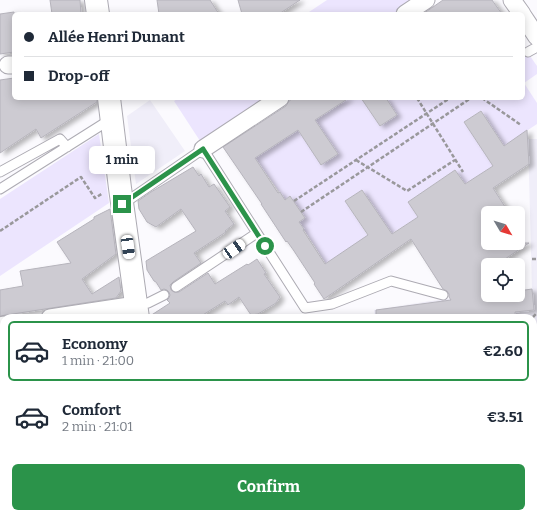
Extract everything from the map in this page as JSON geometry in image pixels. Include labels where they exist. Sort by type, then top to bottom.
[{"type":"street","points":[[96,0],[98,12]]},
{"type":"street","points":[[408,12],[426,0]]},
{"type":"street","points":[[512,0],[520,12]]},
{"type":"street","points":[[525,19],[537,37]]},
{"type":"street","points":[[203,149],[277,100]]},
{"type":"street","points":[[100,314],[137,311],[115,197],[110,108]]},
{"type":"lane","points":[[528,52],[537,47]]},
{"type":"lane","points":[[0,189],[67,147],[110,108]]},
{"type":"lane","points":[[0,172],[60,139],[67,147]]},
{"type":"lane","points":[[115,197],[203,149],[305,308],[332,304],[390,281],[443,295]]},
{"type":"lane","points":[[176,287],[257,233]]},
{"type":"lane","points":[[137,311],[164,295]]},
{"type":"path","points":[[418,100],[463,172]]},
{"type":"path","points":[[294,201],[447,100]]},
{"type":"path","points":[[301,212],[468,100]]},
{"type":"path","points":[[485,100],[521,125]]},
{"type":"path","points":[[356,160],[407,191],[455,160]]},
{"type":"path","points":[[0,231],[81,177],[95,198],[115,197]]},
{"type":"path","points":[[532,258],[537,258]]},
{"type":"shaded area","points":[[327,0],[412,0],[396,12],[309,12]]},
{"type":"shaded area","points":[[525,49],[537,66],[537,74],[525,82]]},
{"type":"shaded area","points":[[525,85],[537,103],[537,124],[504,146],[481,111],[464,122],[493,166],[465,184],[455,170],[408,202],[418,217],[391,234],[362,190],[345,201],[368,236],[326,264],[299,222],[305,218],[290,196],[285,200],[250,151],[264,152],[298,130],[321,165],[315,120],[346,100],[362,100],[380,126],[396,115],[387,100],[525,100]]},
{"type":"shaded area","points":[[150,100],[185,151],[136,184],[127,116]]},
{"type":"shaded area","points":[[270,100],[238,115],[228,129],[202,144],[174,101]]},
{"type":"shaded area","points":[[99,134],[109,203],[0,276],[0,199]]},
{"type":"shaded area","points":[[528,139],[537,139],[537,314],[374,314],[374,310],[481,295],[481,302],[525,302],[525,290],[532,289]]},
{"type":"building","points":[[50,0],[80,0],[81,12],[52,12]]},
{"type":"building","points":[[157,0],[210,0],[218,12],[159,12]]},
{"type":"building","points":[[238,0],[300,0],[282,12],[241,12]]},
{"type":"building","points":[[443,0],[492,0],[501,12],[426,12]]},
{"type":"building","points":[[12,12],[12,52],[0,54],[0,14]]},
{"type":"building","points":[[12,78],[12,100],[97,100],[97,102],[41,138],[36,129],[0,153],[0,80]]},
{"type":"building","points":[[291,100],[346,100],[315,120],[338,154],[321,165],[298,130],[255,158],[278,193],[280,192],[285,200],[290,196],[305,218],[299,222],[325,264],[368,235],[345,201],[362,190],[392,234],[418,217],[408,202],[455,170],[465,184],[493,166],[464,122],[481,111],[504,146],[527,130],[529,164],[493,188],[505,206],[481,206],[481,250],[518,250],[506,258],[481,258],[481,302],[525,302],[525,290],[532,289],[534,310],[515,312],[515,314],[376,314],[376,310],[451,300],[449,294],[443,289],[411,239],[324,299],[294,251],[287,241],[286,242],[223,147],[286,106]]},
{"type":"building","points":[[362,100],[387,100],[397,115],[380,126]]},
{"type":"building","points":[[193,167],[199,176],[201,174],[209,187],[214,184],[230,207],[225,211],[234,224],[225,231],[226,232],[194,253],[201,263],[173,282],[170,285],[171,290],[174,292],[179,292],[208,273],[215,284],[257,259],[266,273],[264,274],[280,297],[276,303],[258,314],[250,314],[239,297],[228,305],[225,301],[204,314],[153,314],[170,303],[167,300],[170,295],[167,290],[161,290],[154,281],[147,270],[146,261],[196,231],[181,209],[156,227],[147,222],[139,209],[138,201]]},
{"type":"building","points":[[110,209],[116,254],[82,279],[92,294],[119,277],[121,291],[116,298],[13,314],[0,314],[0,290],[23,286],[20,271],[71,263],[57,242],[94,219],[94,217]]},
{"type":"route","points":[[122,204],[203,149],[265,246]]}]
